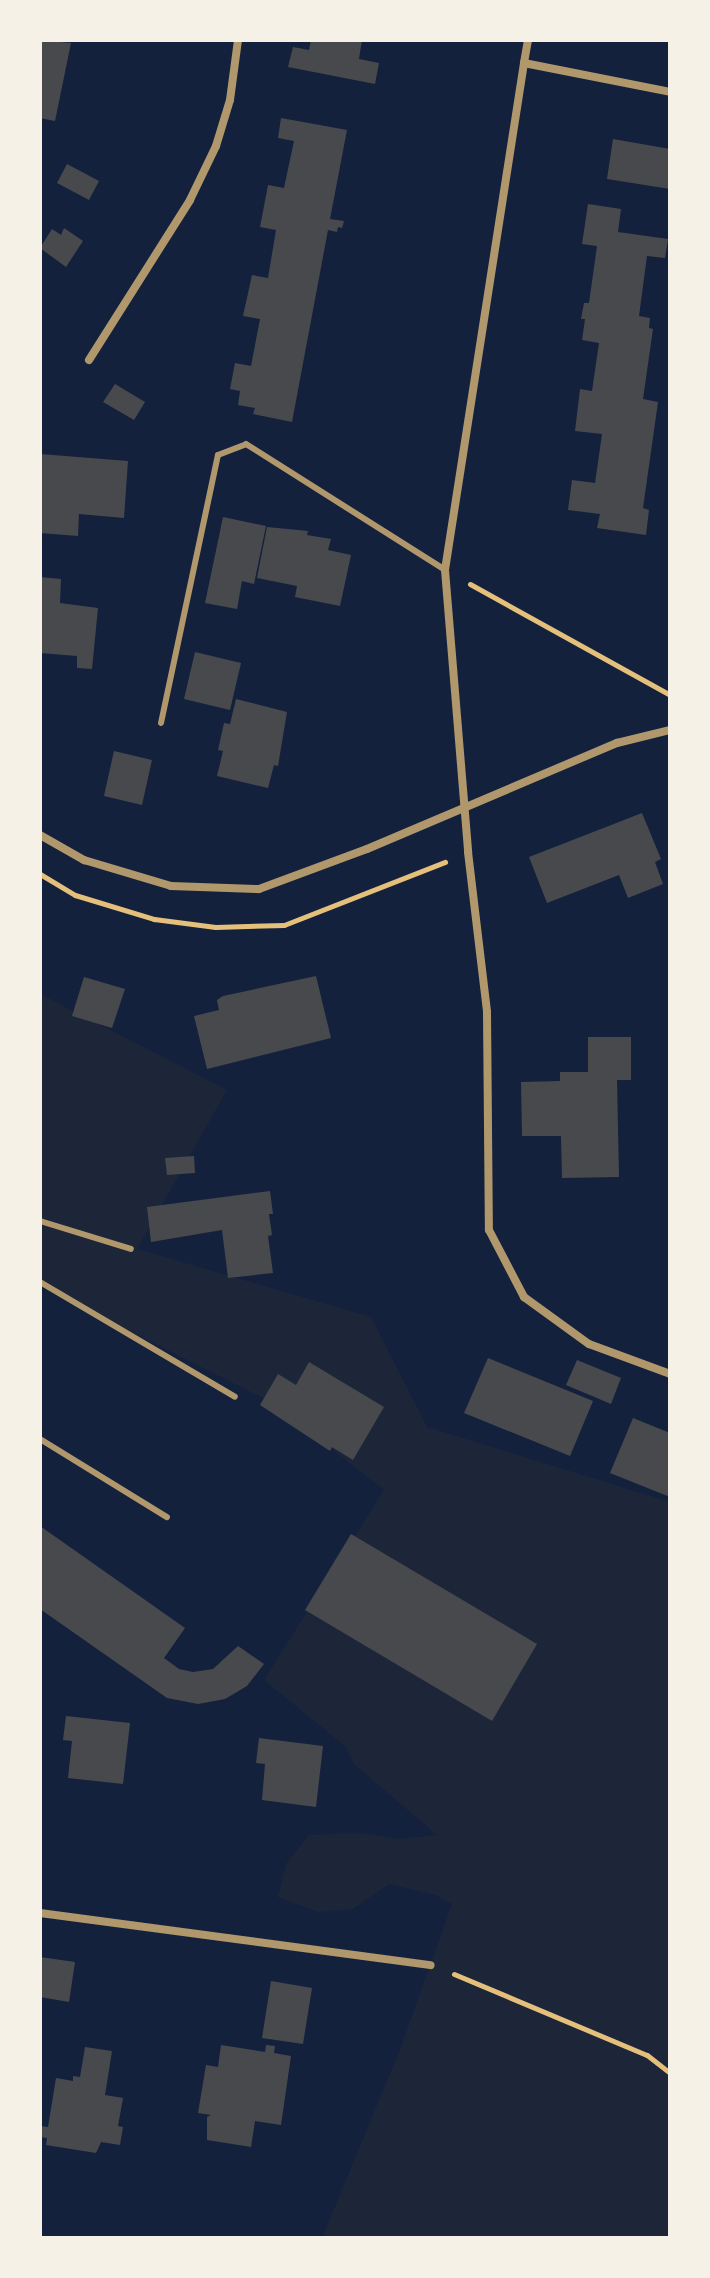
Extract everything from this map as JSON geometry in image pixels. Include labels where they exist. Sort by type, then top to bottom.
[{"type":"street","points":[[89,360],[190,200],[216,146],[230,100],[238,40]]},
{"type":"street","points":[[528,40],[445,570],[487,1012],[489,1230],[524,1297],[589,1344],[670,1374]]},
{"type":"street","points":[[524,63],[670,92]]},
{"type":"street","points":[[40,835],[84,860],[171,886],[259,889],[367,849],[617,743],[670,730]]},
{"type":"street","points":[[40,1913],[431,1965]]},
{"type":"lane","points":[[161,723],[218,455],[246,444],[445,570]]},
{"type":"lane","points":[[40,1221],[131,1249]]},
{"type":"lane","points":[[40,1282],[235,1397]]},
{"type":"lane","points":[[40,1439],[167,1517]]},
{"type":"path","points":[[445,570],[670,695]]},
{"type":"path","points":[[431,1965],[647,2055],[670,2073]]},
{"type":"shaded area","points":[[40,994],[227,1090],[137,1249],[371,1317],[427,1427],[670,1502],[670,2238],[322,2238],[401,2047],[452,1904],[436,1895],[389,1884],[353,1909],[318,1912],[278,1897],[286,1864],[309,1835],[358,1833],[400,1839],[437,1835],[354,1764],[346,1747],[264,1680],[384,1490],[275,1404],[40,1286]]},
{"type":"building","points":[[40,40],[71,43],[55,121],[40,118]]},
{"type":"building","points":[[311,40],[362,40],[359,59],[379,63],[375,84],[288,67],[293,47],[309,50]]},
{"type":"building","points":[[281,118],[347,130],[330,219],[344,221],[337,232],[328,230],[292,422],[253,414],[255,408],[238,405],[240,391],[230,389],[235,363],[251,366],[260,319],[243,316],[252,275],[268,278],[276,230],[260,227],[268,185],[284,188],[294,141],[278,138]]},
{"type":"building","points":[[613,139],[670,149],[670,189],[607,179]]},
{"type":"building","points":[[67,164],[99,181],[89,200],[57,183]]},
{"type":"building","points":[[588,204],[621,209],[618,232],[668,239],[665,258],[647,256],[639,316],[650,318],[649,328],[653,329],[643,399],[658,402],[643,508],[649,510],[646,535],[597,528],[600,514],[568,510],[572,480],[595,483],[602,434],[575,431],[580,389],[592,391],[599,343],[582,340],[585,319],[581,319],[584,303],[589,303],[597,246],[582,244]]},
{"type":"building","points":[[64,228],[83,241],[66,267],[40,248],[52,229],[61,235]]},
{"type":"building","points":[[115,384],[145,402],[134,420],[103,402]]},
{"type":"building","points":[[40,454],[128,461],[124,518],[79,514],[78,536],[40,533]]},
{"type":"building","points":[[223,517],[266,526],[254,584],[242,581],[237,609],[205,603]]},
{"type":"building","points":[[267,527],[308,531],[307,535],[331,539],[328,550],[351,555],[340,606],[295,597],[297,586],[257,578]]},
{"type":"building","points":[[40,577],[61,579],[60,603],[98,608],[92,669],[77,668],[77,656],[40,653]]},
{"type":"building","points":[[195,652],[241,663],[230,710],[184,699]]},
{"type":"building","points":[[236,699],[287,712],[278,766],[274,765],[268,788],[217,776],[223,751],[218,750],[224,723],[230,724]]},
{"type":"building","points":[[114,751],[152,760],[142,805],[104,796]]},
{"type":"building","points":[[642,813],[661,859],[655,862],[663,884],[628,898],[619,875],[547,903],[529,857]]},
{"type":"building","points":[[316,976],[331,1038],[207,1069],[194,1016],[219,1010],[217,1000],[223,996]]},
{"type":"building","points":[[84,977],[125,989],[112,1028],[72,1016]]},
{"type":"building","points":[[588,1037],[631,1037],[631,1080],[617,1080],[619,1177],[562,1178],[561,1136],[522,1136],[521,1082],[560,1081],[560,1072],[588,1072]]},
{"type":"building","points":[[194,1156],[195,1173],[167,1175],[165,1158]]},
{"type":"building","points":[[270,1191],[273,1214],[269,1214],[272,1235],[268,1236],[273,1273],[228,1278],[222,1230],[151,1242],[147,1207]]},
{"type":"building","points":[[488,1358],[593,1401],[570,1456],[464,1413]]},
{"type":"building","points":[[577,1360],[621,1378],[611,1404],[566,1385]]},
{"type":"building","points":[[309,1362],[384,1407],[353,1460],[332,1447],[330,1451],[260,1405],[278,1374],[296,1385]]},
{"type":"building","points":[[633,1418],[670,1433],[670,1497],[610,1473]]},
{"type":"building","points":[[40,1526],[185,1628],[164,1658],[179,1669],[193,1672],[213,1669],[238,1646],[264,1664],[247,1686],[225,1699],[198,1704],[167,1698],[40,1609]]},
{"type":"building","points":[[351,1534],[537,1644],[492,1721],[305,1610]]},
{"type":"building","points":[[66,1716],[130,1723],[123,1784],[68,1778],[72,1741],[63,1740]]},
{"type":"building","points":[[259,1738],[323,1746],[316,1807],[262,1800],[265,1764],[256,1763]]},
{"type":"building","points":[[40,1957],[75,1962],[69,2002],[40,1997]]},
{"type":"building","points":[[271,1981],[312,1988],[303,2044],[262,2038]]},
{"type":"building","points":[[221,2045],[265,2052],[266,2045],[275,2046],[274,2053],[291,2056],[281,2125],[255,2121],[251,2147],[207,2140],[207,2117],[211,2115],[198,2113],[206,2065],[218,2067]]},
{"type":"building","points":[[85,2047],[112,2051],[105,2095],[123,2098],[118,2126],[123,2127],[120,2145],[101,2142],[96,2153],[46,2145],[47,2138],[40,2137],[40,2126],[48,2127],[56,2078],[73,2081],[73,2076],[80,2077]]}]
